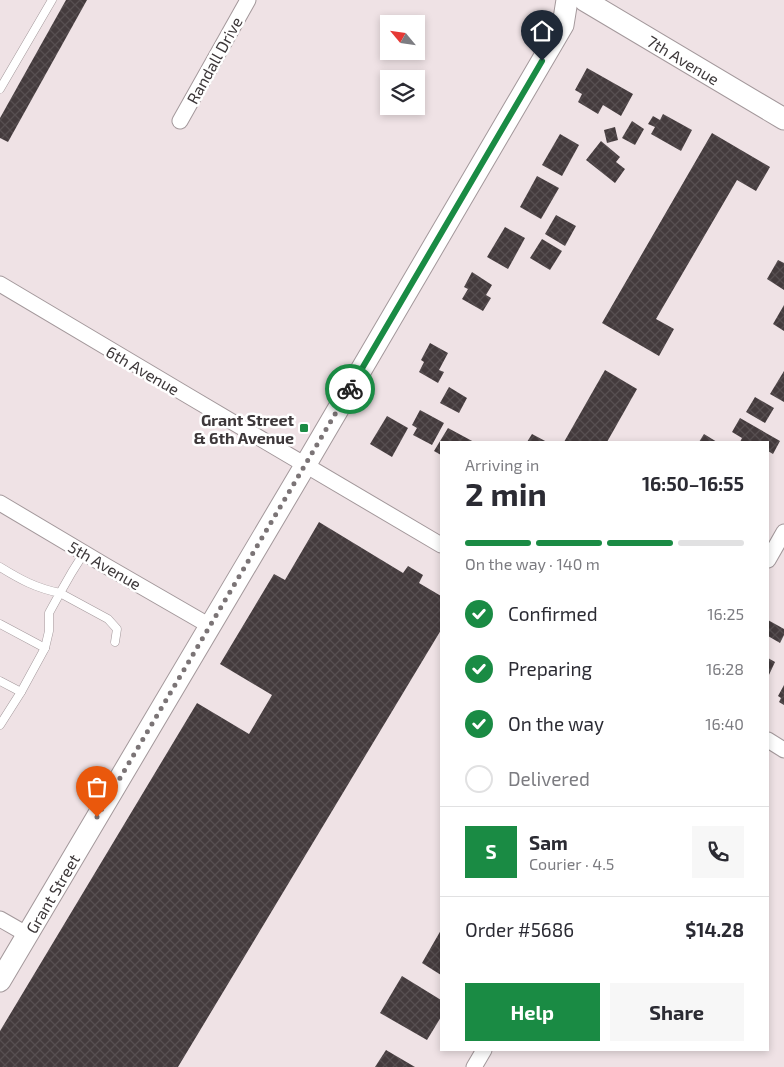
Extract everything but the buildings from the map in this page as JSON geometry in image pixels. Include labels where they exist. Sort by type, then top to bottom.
[{"type":"street","name":"Randall Drive","points":[[180,121],[248,0]]},
{"type":"street","name":"Grant Street","points":[[0,981],[563,25],[567,0]]},
{"type":"street","name":"7th Avenue","points":[[584,0],[784,119]]},
{"type":"street","name":"6th Avenue","points":[[0,284],[440,544]]},
{"type":"street","name":"5th Avenue","points":[[0,503],[210,626]]},
{"type":"street","points":[[769,558],[784,532]]},
{"type":"street","points":[[769,741],[784,750]]},
{"type":"street","points":[[0,918],[28,935]]},
{"type":"street","points":[[474,1067],[483,1051]]},
{"type":"lane","points":[[0,88],[52,0]]},
{"type":"lane","points":[[0,725],[45,648],[50,631],[49,613],[84,553]]},
{"type":"lane","points":[[0,567],[42,590],[60,594],[108,619],[117,629],[115,642]]},
{"type":"lane","points":[[0,624],[45,648]]},
{"type":"lane","points":[[0,681],[21,692]]},
{"type":"way so far","points":[[97,817],[350,389]]},
{"type":"place","name":"Grant Street & 6th Avenue","points":[[304,428]]},
{"type":"route","points":[[350,389],[542,61]]}]
